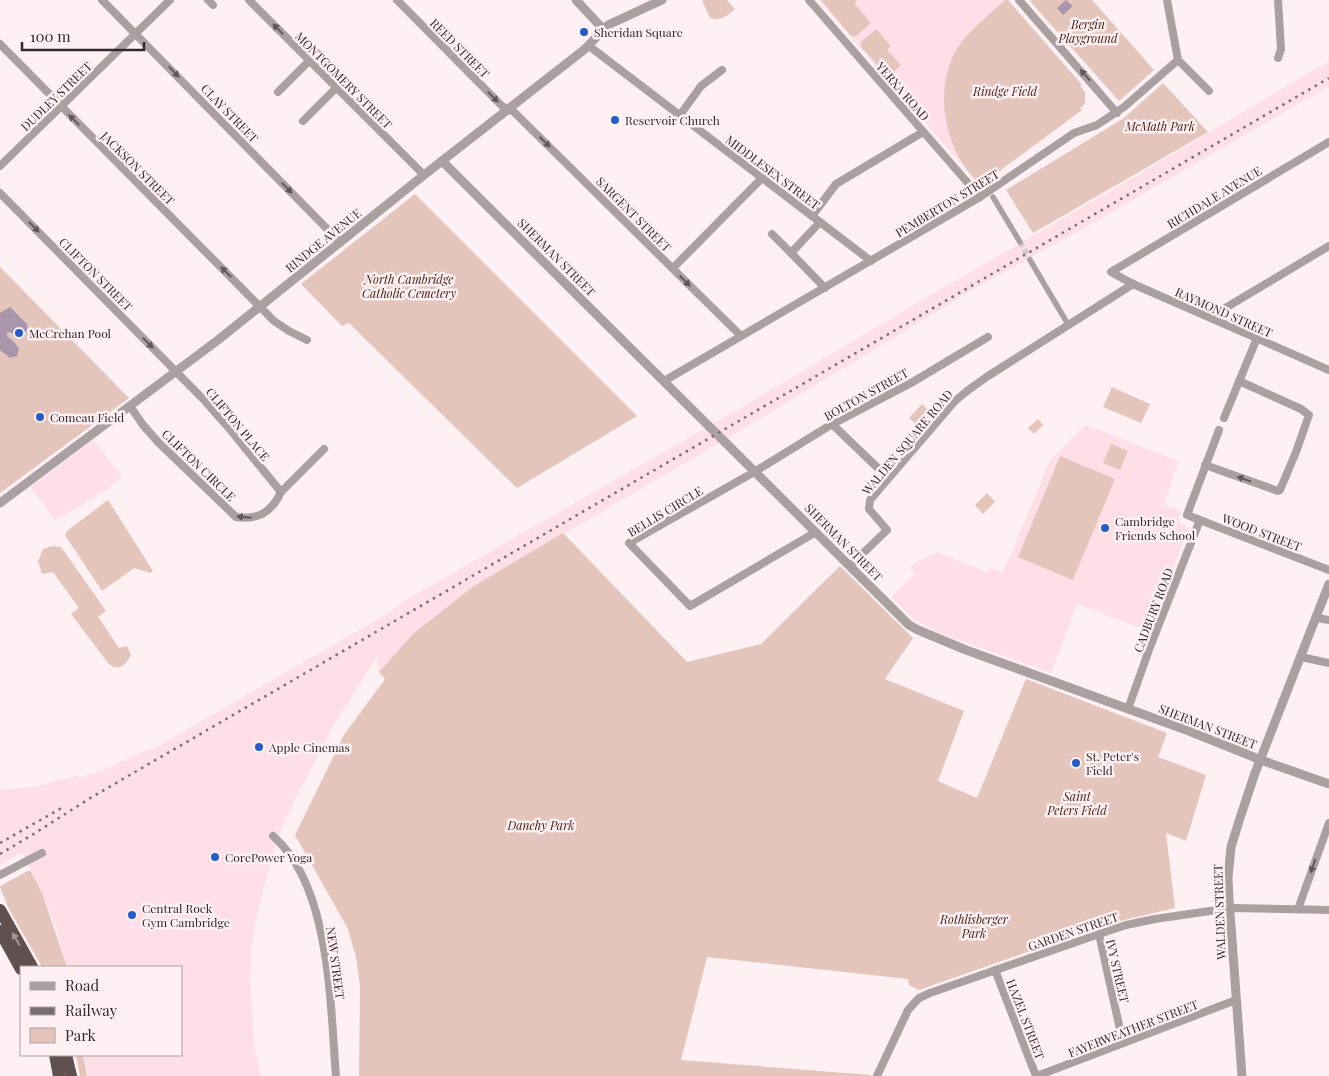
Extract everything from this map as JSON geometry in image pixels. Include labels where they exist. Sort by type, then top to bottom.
[{"type":"highway","points":[[0,910],[31,966]]},
{"type":"highway","points":[[0,931],[20,967]]},
{"type":"highway","points":[[55,1056],[59,1076]]},
{"type":"highway","points":[[66,1056],[71,1076]]},
{"type":"street","name":"CLAY STREET","points":[[102,0],[340,242]]},
{"type":"street","name":"DUDLEY STREET","points":[[0,166],[170,0]]},
{"type":"street","name":"MONTGOMERY STREET","points":[[250,0],[424,175]]},
{"type":"street","name":"REED STREET","points":[[397,0],[502,106],[509,110]]},
{"type":"street","points":[[576,0],[586,5],[603,29]]},
{"type":"street","name":"RINDGE AVENUE","points":[[0,503],[260,307],[589,46],[603,29],[662,0]]},
{"type":"street","name":"YERXA ROAD","points":[[809,0],[980,197]]},
{"type":"street","points":[[1019,0],[1117,112]]},
{"type":"street","points":[[1167,0],[1178,60],[1209,91]]},
{"type":"street","points":[[1278,0],[1281,49],[1278,58]]},
{"type":"street","name":"JACKSON STREET","points":[[0,44],[260,307],[284,328],[307,340]]},
{"type":"street","name":"MIDDLESEX STREET","points":[[589,46],[871,261]]},
{"type":"street","name":"PEMBERTON STREET","points":[[664,381],[980,197],[1074,133],[1097,125],[1117,112],[1178,60]]},
{"type":"street","points":[[278,92],[310,61]]},
{"type":"street","points":[[680,115],[701,86],[722,70]]},
{"type":"street","points":[[303,121],[336,88]]},
{"type":"street","name":"SARGENT STREET","points":[[509,110],[521,119],[741,336]]},
{"type":"street","points":[[812,216],[836,184],[923,132]]},
{"type":"street","name":"RICHDALE AVENUE","points":[[1111,272],[1329,142]]},
{"type":"street","name":"SHERMAN STREET","points":[[442,162],[909,624],[918,630],[1329,784]]},
{"type":"street","points":[[673,268],[762,178]]},
{"type":"street","name":"CLIFTON STREET","points":[[0,193],[176,372]]},
{"type":"street","points":[[993,196],[1020,242]]},
{"type":"street","points":[[791,253],[820,222]]},
{"type":"street","points":[[772,234],[825,288]]},
{"type":"street","points":[[1215,320],[1222,310],[1329,246]]},
{"type":"street","points":[[1030,260],[1069,326]]},
{"type":"street","name":"RAYMOND STREET","points":[[1111,272],[1133,284],[1329,370]]},
{"type":"street","name":"WALDEN SQUARE ROAD","points":[[850,566],[887,530],[869,509],[870,500],[914,451],[939,419],[967,391],[1133,284]]},
{"type":"street","name":"BOLTON STREET","points":[[756,471],[988,337]]},
{"type":"street","points":[[1224,418],[1256,338]]},
{"type":"street","name":"CLIFTON PLACE","points":[[176,372],[228,426],[281,492]]},
{"type":"street","points":[[1219,430],[1205,464],[1276,491],[1280,490],[1309,415],[1301,409],[1239,381]]},
{"type":"street","name":"CLIFTON CIRCLE","points":[[130,406],[158,442],[236,517],[256,518],[261,516],[276,501],[281,492],[324,449]]},
{"type":"street","points":[[833,425],[882,472]]},
{"type":"street","name":"WOOD STREET","points":[[1205,464],[1188,516],[1329,570]]},
{"type":"street","name":"BELLIS CIRCLE","points":[[756,471],[629,544],[690,606],[816,532]]},
{"type":"street","name":"CADBURY ROAD","points":[[1128,709],[1150,647],[1200,520]]},
{"type":"street","name":"WALDEN STREET","points":[[1242,1076],[1228,878],[1231,847],[1261,760],[1329,584]]},
{"type":"street","points":[[1317,618],[1329,620]]},
{"type":"street","points":[[1301,657],[1329,663]]},
{"type":"street","points":[[1298,909],[1329,823]]},
{"type":"street","name":"NEW STREET","points":[[273,836],[283,846],[300,873],[312,899],[322,932],[329,984],[336,1076]]},
{"type":"street","points":[[0,875],[42,853]]},
{"type":"street","name":"GARDEN STREET","points":[[877,1076],[913,1003],[930,993],[1126,925],[1154,919],[1230,908],[1329,910]]},
{"type":"street","name":"IVY STREET","points":[[1099,934],[1124,1043]]},
{"type":"street","name":"HAZEL STREET","points":[[995,970],[1037,1076]]},
{"type":"street","name":"FAYERWEATHER STREET","points":[[1037,1076],[1236,1000]]},
{"type":"shaded area","points":[[819,0],[1005,0],[964,39],[949,67],[945,91],[946,120],[952,143],[963,166]]},
{"type":"shaded area","points":[[1066,0],[1073,6],[1063,15],[1057,8]]},
{"type":"shaded area","points":[[1329,61],[1329,86],[1082,229],[977,287],[736,433],[474,586],[414,633],[379,672],[377,656],[333,726],[295,799],[281,828],[271,862],[257,914],[251,949],[250,981],[254,1045],[260,1076],[88,1076],[84,1056],[182,1056],[182,966],[67,966],[55,925],[38,883],[22,852],[0,865],[0,790],[35,787],[75,776],[82,777],[106,769],[151,748],[152,750],[1126,182]]},
{"type":"shaded area","name":"McCrehan Pool","points":[[10,307],[27,324],[28,329],[21,337],[10,332],[7,333],[7,336],[19,349],[17,356],[10,358],[0,350],[0,313]]},
{"type":"shaded area","name":"Cambridge Friends School","points":[[1086,425],[1178,461],[1164,505],[1181,511],[1178,521],[1188,529],[1149,631],[1077,604],[1051,673],[937,632],[914,619],[891,597],[915,574],[909,567],[937,552],[988,573],[990,568],[1003,573],[1050,461]]},
{"type":"shaded area","points":[[93,440],[122,477],[107,489],[55,520],[31,487]]},
{"type":"green space","points":[[702,0],[727,0],[735,9],[724,17],[710,18]]},
{"type":"green space","points":[[821,0],[857,0],[854,3],[871,23],[856,36],[851,36]]},
{"type":"green space","name":"Rindge Field","points":[[1005,0],[1008,0],[1082,85],[1080,86],[1085,92],[1085,104],[1080,108],[1082,110],[983,183],[978,183],[961,161],[948,129],[945,114],[945,82],[955,53],[963,40]]},
{"type":"green space","name":"Bergin Playground","points":[[1092,0],[1154,70],[1119,101],[1030,1]]},
{"type":"green space","points":[[876,29],[891,46],[887,50],[901,65],[888,77],[861,47],[861,42]]},
{"type":"green space","name":"McMath Park","points":[[1163,83],[1208,132],[1033,233],[1006,190],[1124,118]]},
{"type":"green space","name":"North Cambridge Catholic Cemetery","points":[[415,194],[637,416],[517,488],[349,323],[342,326],[301,284]]},
{"type":"green space","points":[[0,267],[129,398],[0,493]]},
{"type":"green space","points":[[1112,387],[1150,404],[1141,423],[1103,407]]},
{"type":"green space","points":[[922,404],[933,415],[920,428],[909,418]]},
{"type":"green space","points":[[1038,419],[1043,425],[1034,434],[1028,428]]},
{"type":"green space","points":[[1111,444],[1128,451],[1120,470],[1103,463]]},
{"type":"green space","points":[[1060,456],[1115,479],[1073,580],[1018,557]]},
{"type":"green space","points":[[987,493],[995,502],[983,514],[975,505]]},
{"type":"green space","points":[[108,500],[153,571],[151,573],[134,568],[102,591],[65,535],[67,531]]},
{"type":"green space","name":"Danehy Park","points":[[563,533],[687,662],[761,644],[840,566],[913,638],[885,679],[964,711],[938,781],[977,798],[1026,679],[1167,733],[1158,757],[1206,775],[1186,841],[1166,833],[1175,908],[1107,924],[919,990],[909,985],[908,979],[707,957],[681,1060],[870,1076],[359,1076],[360,986],[356,957],[348,929],[295,835],[344,735],[385,679],[379,672],[414,633],[474,586]]},
{"type":"green space","points":[[52,546],[61,547],[106,611],[98,617],[119,648],[127,646],[131,655],[122,666],[116,667],[109,664],[71,614],[79,608],[53,572],[42,574],[38,561],[43,549]]},
{"type":"green space","points":[[31,871],[42,893],[67,966],[41,966],[9,909],[0,886]]},
{"type":"green space","points":[[76,1056],[83,1056],[87,1076],[80,1076]]},
{"type":"tunnel","points":[[1020,242],[1030,260]]},
{"type":"railway","points":[[0,854],[92,797],[1329,78]]},
{"type":"railway","points":[[0,843],[65,806]]},
{"type":"place","name":"Sheridan Square","points":[[584,32]]},
{"type":"place","name":"Reservoir Church","points":[[615,120]]},
{"type":"place","name":"McCrehan Pool","points":[[19,333]]},
{"type":"place","name":"Comeau Field","points":[[40,417]]},
{"type":"place","name":"Cambridge Friends School","points":[[1105,528]]},
{"type":"place","name":"Apple Cinemas","points":[[259,747]]},
{"type":"place","name":"St. Peter's Field","points":[[1076,763]]},
{"type":"place","name":"CorePower Yoga","points":[[215,857]]},
{"type":"place","name":"Central Rock Gym Cambridge","points":[[132,915]]},
{"type":"park label","name":"Saint Peters Field","points":[[1077,803]]},
{"type":"park label","name":"Rothlisberger Park","points":[[974,926]]}]
